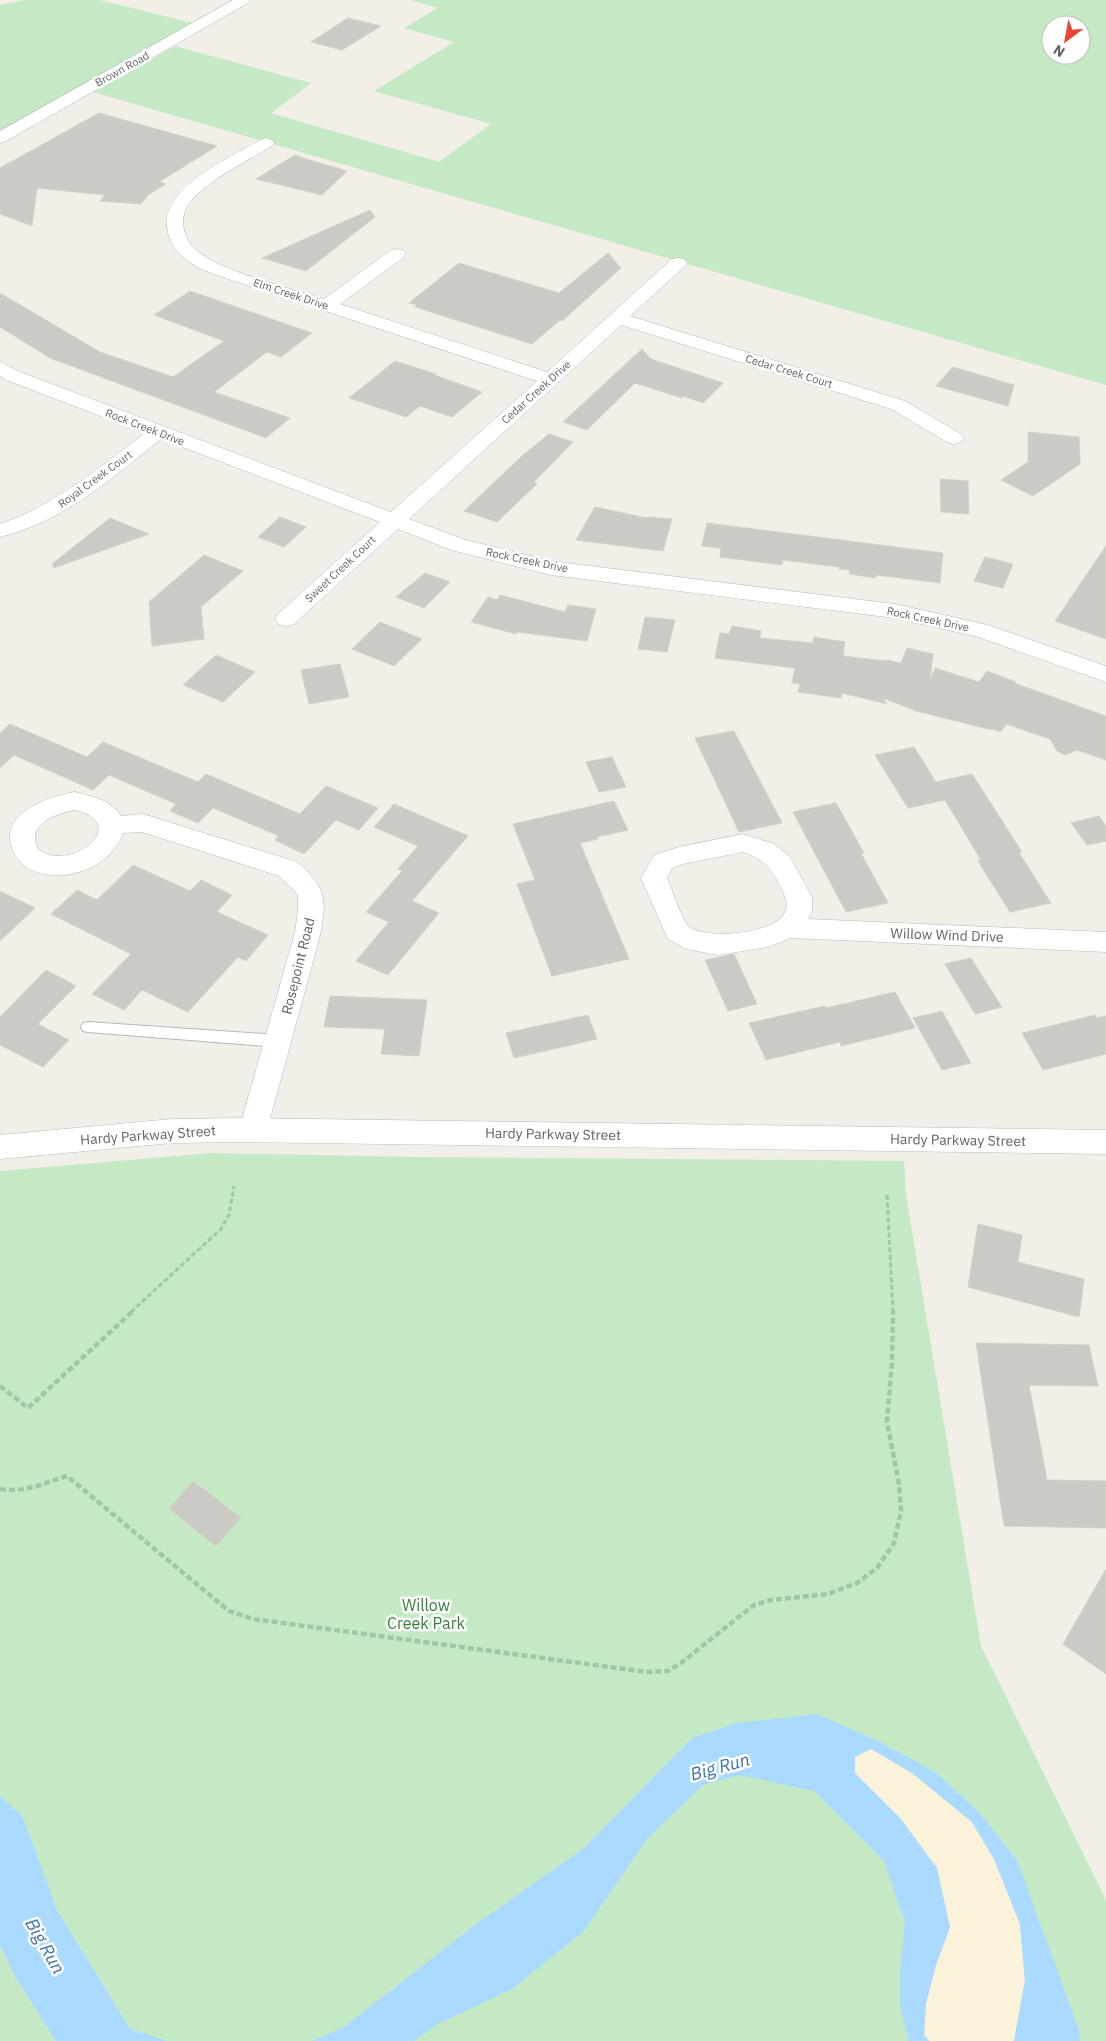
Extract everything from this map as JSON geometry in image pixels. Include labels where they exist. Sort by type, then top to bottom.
[{"type":"street","name":"Brown Road","points":[[0,138],[243,0]]},
{"type":"street","name":"Elm Creek Drive","points":[[266,143],[201,184],[181,201],[173,218],[176,235],[186,252],[208,266],[550,379]]},
{"type":"street","points":[[326,306],[397,254]]},
{"type":"street","name":"Cedar Creek Drive","points":[[394,520],[678,263]]},
{"type":"street","name":"Cedar Creek Court","points":[[618,318],[898,405],[954,438]]},
{"type":"street","name":"Rock Creek Drive","points":[[0,368],[13,376],[158,432],[460,545],[551,568],[895,611],[980,630],[1106,674]]},
{"type":"street","name":"Royal Creek Court","points":[[0,531],[44,514],[73,498],[158,432]]},
{"type":"street","name":"Sweet Creek Court","points":[[286,619],[394,520]]},
{"type":"street","name":"Rosepoint Road","points":[[113,825],[143,823],[288,869],[304,883],[313,900],[308,932],[253,1130]]},
{"type":"street","name":"Willow Wind Drive","points":[[789,928],[799,912],[799,897],[781,864],[765,850],[743,843],[679,856],[663,862],[654,878],[677,932],[695,942],[718,945],[768,937],[789,928],[1106,942]]},
{"type":"street","name":"Hardy Parkway Street","points":[[0,1147],[172,1131],[253,1130],[1106,1142]]},
{"type":"lane","points":[[88,1027],[279,1041]]},
{"type":"path","points":[[1,1389],[28,1408],[220,1229],[229,1215],[234,1186]]},
{"type":"path","points":[[0,1489],[12,1493],[32,1489],[52,1479],[67,1476],[229,1611],[253,1619],[648,1672],[668,1671],[681,1663],[754,1604],[771,1600],[828,1594],[857,1583],[877,1568],[894,1543],[901,1511],[900,1484],[890,1445],[887,1422],[892,1362],[893,1300],[887,1195]]},
{"type":"green space","points":[[26,0],[99,0],[193,23],[0,133],[0,5]]},
{"type":"green space","points":[[411,0],[1106,0],[1106,385],[93,92],[175,46],[311,83],[271,113],[439,162],[491,124],[374,91],[454,42],[404,28],[438,8]]},
{"type":"green space","name":"Willow Creek Park","points":[[211,1153],[414,1157],[904,1161],[906,1195],[981,1646],[1106,1900],[1106,2041],[0,2041],[0,1171]]},
{"type":"sand","points":[[871,1748],[912,1773],[972,1822],[994,1859],[1020,1924],[1025,1980],[1014,2041],[929,2041],[924,2035],[926,2003],[936,1965],[950,1927],[855,1773],[855,1757]]},
{"type":"water","name":"Big Run","points":[[817,1714],[880,1742],[935,1772],[978,1811],[1017,1860],[1079,2030],[1080,2041],[1014,2041],[1025,1980],[1020,1924],[994,1859],[972,1822],[912,1773],[871,1749],[855,1757],[855,1773],[901,1819],[937,1868],[950,1927],[936,1965],[926,2003],[924,2035],[929,2041],[909,2041],[900,2007],[900,1970],[905,1922],[884,1861],[814,1791],[739,1775],[703,1785],[647,1839],[584,1931],[512,1989],[436,2025],[414,2041],[312,2041],[344,2027],[476,1924],[584,1848],[692,1738],[737,1723]]},
{"type":"water","name":"Big Run","points":[[0,1796],[23,1817],[57,1910],[130,2029],[168,2041],[56,2041],[14,1975],[0,1944]]},
{"type":"building","points":[[348,18],[381,26],[342,50],[311,42]]},
{"type":"building","points":[[99,113],[217,146],[159,182],[166,184],[148,195],[141,204],[100,201],[105,195],[37,188],[32,226],[0,214],[0,168]]},
{"type":"building","points":[[295,155],[347,171],[322,195],[256,179]]},
{"type":"building","points":[[370,210],[375,217],[306,271],[262,258]]},
{"type":"building","points":[[608,253],[621,268],[562,321],[560,320],[532,344],[415,307],[417,305],[409,303],[459,263],[559,293]]},
{"type":"building","points":[[190,291],[312,333],[281,357],[267,352],[214,392],[290,418],[266,438],[50,358],[0,327],[0,293],[100,352],[173,377],[224,341],[154,315]]},
{"type":"building","points":[[642,349],[651,359],[723,383],[703,403],[635,383],[587,430],[563,422]]},
{"type":"building","points":[[395,361],[436,374],[434,375],[482,392],[452,417],[420,406],[406,417],[349,398]]},
{"type":"building","points":[[953,367],[1014,385],[1008,406],[936,386]]},
{"type":"building","points":[[1028,432],[1079,437],[1080,464],[1033,496],[1001,480],[1028,462]]},
{"type":"building","points":[[549,434],[573,442],[534,482],[537,484],[497,522],[464,511],[523,455]]},
{"type":"building","points":[[940,479],[968,481],[969,514],[941,512]]},
{"type":"building","points":[[595,507],[647,518],[672,519],[663,551],[576,540]]},
{"type":"building","points":[[280,517],[306,527],[284,547],[258,537]]},
{"type":"building","points":[[110,518],[149,534],[54,568],[52,564]]},
{"type":"building","points":[[707,523],[943,553],[940,583],[876,575],[876,578],[849,574],[850,570],[839,569],[840,567],[783,560],[782,565],[720,557],[721,548],[702,546]]},
{"type":"building","points":[[1106,546],[1106,639],[1055,621]]},
{"type":"building","points":[[204,555],[243,571],[201,607],[204,639],[152,646],[149,602]]},
{"type":"building","points":[[985,557],[1013,564],[1003,588],[974,581]]},
{"type":"building","points":[[425,573],[450,582],[424,608],[396,597]]},
{"type":"building","points":[[500,595],[565,612],[568,605],[596,609],[587,641],[517,632],[516,634],[471,622],[488,597],[497,600]]},
{"type":"building","points":[[645,617],[675,620],[667,652],[638,649]]},
{"type":"building","points":[[380,622],[422,639],[394,666],[352,649]]},
{"type":"building","points":[[732,626],[761,631],[760,638],[813,643],[814,637],[845,642],[843,656],[901,663],[907,648],[933,654],[930,680],[935,668],[979,682],[987,671],[1016,682],[1014,683],[1106,716],[1106,760],[1077,750],[1065,755],[1057,751],[1050,739],[1006,724],[1001,732],[916,711],[883,698],[887,704],[842,693],[841,698],[798,692],[800,684],[792,683],[795,668],[715,658],[720,633],[729,634]]},
{"type":"building","points":[[216,655],[255,672],[223,702],[183,685]]},
{"type":"building","points":[[340,664],[349,697],[309,704],[301,670]]},
{"type":"building","points":[[10,724],[87,757],[103,742],[198,782],[206,774],[300,814],[326,786],[378,808],[359,830],[336,820],[304,854],[275,840],[279,836],[213,808],[198,823],[170,811],[176,804],[109,775],[93,790],[14,755],[0,768],[0,733]]},
{"type":"building","points":[[734,731],[782,823],[739,832],[695,738]]},
{"type":"building","points":[[914,747],[936,782],[972,774],[1022,852],[1019,853],[1051,903],[1010,912],[978,861],[981,860],[945,800],[908,808],[875,755]]},
{"type":"building","points":[[612,757],[626,787],[599,792],[586,762]]},
{"type":"building","points":[[614,801],[628,830],[580,843],[629,959],[552,976],[517,884],[535,880],[513,824]]},
{"type":"building","points":[[836,803],[864,853],[861,853],[888,903],[846,912],[793,812]]},
{"type":"building","points":[[394,804],[468,836],[412,901],[439,913],[388,975],[356,961],[389,922],[366,912],[402,871],[398,869],[418,846],[374,827]]},
{"type":"building","points":[[1099,816],[1106,826],[1106,841],[1087,845],[1071,823]]},
{"type":"building","points":[[133,865],[190,891],[201,880],[232,895],[217,912],[268,935],[246,961],[238,957],[188,1012],[142,990],[124,1010],[92,994],[131,954],[51,914],[77,890],[97,900]]},
{"type":"building","points":[[0,891],[35,908],[0,941]]},
{"type":"building","points":[[734,954],[757,1004],[728,1011],[705,960]]},
{"type":"building","points":[[971,958],[1002,1007],[975,1014],[945,964]]},
{"type":"building","points":[[46,970],[76,986],[38,1024],[69,1040],[43,1067],[0,1045],[0,1017]]},
{"type":"building","points":[[895,992],[915,1028],[841,1046],[840,1042],[766,1060],[749,1023],[825,1006],[826,1008]]},
{"type":"building","points":[[330,996],[427,1000],[419,1056],[381,1054],[385,1029],[324,1027]]},
{"type":"building","points":[[942,1011],[971,1063],[942,1070],[913,1018]]},
{"type":"building","points":[[588,1015],[597,1039],[514,1058],[506,1033]]},
{"type":"building","points":[[1095,1015],[1097,1018],[1106,1016],[1106,1054],[1043,1070],[1022,1033]]},
{"type":"building","points":[[978,1224],[1022,1235],[1018,1262],[1084,1279],[1079,1317],[968,1287]]},
{"type":"building","points":[[976,1343],[1089,1345],[1098,1386],[1029,1385],[1047,1480],[1106,1481],[1106,1528],[1004,1526]]},
{"type":"building","points":[[193,1481],[241,1518],[216,1546],[169,1509]]},
{"type":"building","points":[[1106,1569],[1106,1674],[1063,1644]]}]
